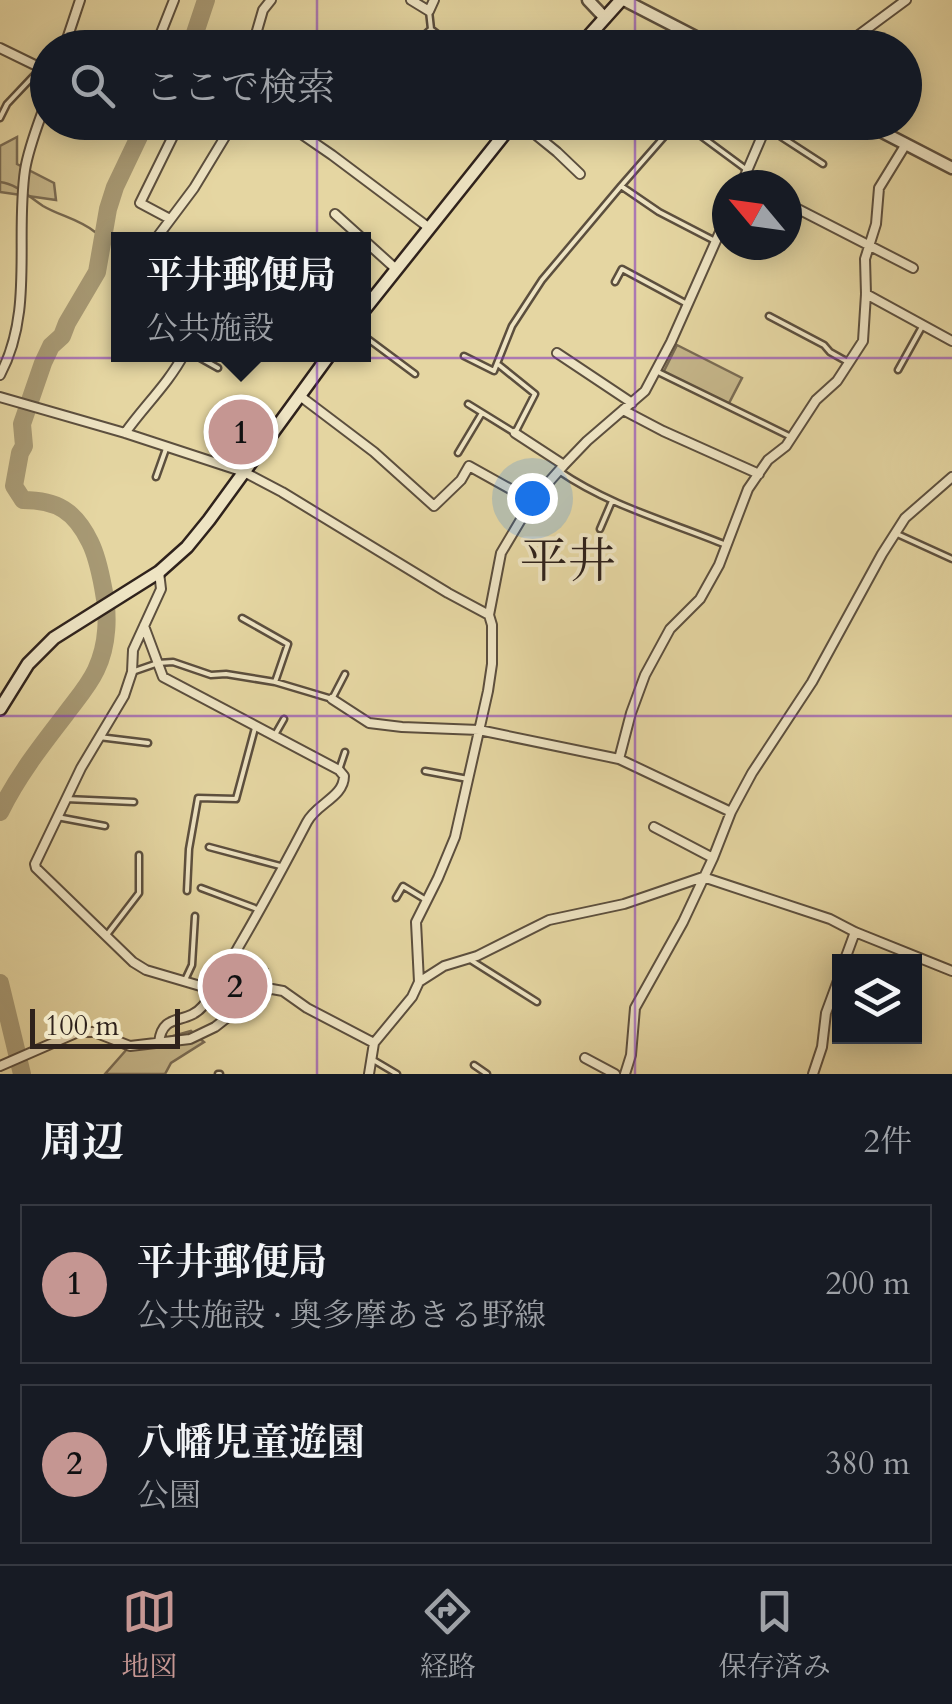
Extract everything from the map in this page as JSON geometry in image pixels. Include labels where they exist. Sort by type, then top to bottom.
[{"type":"main road","points":[[594,30],[623,0]]},
{"type":"main road","points":[[371,301],[502,140]]},
{"type":"main road","points":[[0,709],[16,682],[54,638],[159,572],[194,539],[325,362]]},
{"type":"street","points":[[70,30],[80,0]]},
{"type":"street","points":[[162,30],[174,0]]},
{"type":"street","points":[[257,30],[263,10],[271,0]]},
{"type":"street","points":[[411,0],[429,11],[434,0]]},
{"type":"street","points":[[588,0],[605,18]]},
{"type":"street","points":[[623,0],[682,30]]},
{"type":"street","points":[[865,30],[906,0]]},
{"type":"street","points":[[0,48],[30,62]]},
{"type":"street","points":[[0,375],[10,356],[19,313],[26,166],[34,140]]},
{"type":"street","points":[[170,219],[140,202],[171,140]]},
{"type":"street","points":[[161,232],[223,140]]},
{"type":"street","points":[[310,140],[428,227]]},
{"type":"street","points":[[541,140],[580,174]]},
{"type":"street","points":[[748,170],[761,140]]},
{"type":"street","points":[[898,140],[952,168]]},
{"type":"street","points":[[619,759],[645,675],[670,629],[700,599],[719,566],[748,490],[768,460],[786,446],[816,400],[837,381],[864,337],[865,259],[876,224],[878,188],[906,144]]},
{"type":"street","points":[[570,166],[578,156]]},
{"type":"street","points":[[802,211],[913,268]]},
{"type":"street","points":[[334,214],[355,232]]},
{"type":"street","points":[[371,246],[396,268]]},
{"type":"street","points":[[420,982],[415,933],[419,912],[455,837],[492,664],[489,615],[501,552],[532,501],[588,440],[645,391],[712,246]]},
{"type":"street","points":[[866,294],[952,341]]},
{"type":"street","points":[[557,353],[632,403]]},
{"type":"street","points":[[125,433],[179,362]]},
{"type":"street","points":[[300,396],[374,452],[434,506],[461,480],[469,466],[532,501]]},
{"type":"street","points":[[5,398],[244,472],[489,615]]},
{"type":"street","points":[[622,410],[759,474]]},
{"type":"street","points":[[515,433],[562,468]]},
{"type":"street","points":[[625,1074],[631,1055],[634,1008],[683,922],[752,773],[812,682],[905,518],[952,477]]},
{"type":"street","points":[[159,572],[161,589],[133,650],[132,672],[124,696],[66,799],[35,864],[133,962],[146,970],[214,990]]},
{"type":"street","points":[[144,626],[163,677],[344,776],[344,785],[310,815],[214,990],[193,1016],[164,1026],[158,1042]]},
{"type":"street","points":[[332,700],[370,723],[479,730],[619,759],[731,812]]},
{"type":"street","points":[[654,827],[713,858]]},
{"type":"street","points":[[370,1074],[374,1043],[420,982],[444,966],[469,960],[550,920],[624,904],[703,877],[830,919],[952,972]]},
{"type":"street","points":[[847,954],[855,932]]},
{"type":"street","points":[[0,1066],[78,1032],[100,1034],[122,1044],[190,1039],[216,1028],[261,991],[272,989],[283,991],[374,1043]]},
{"type":"street","points":[[813,1074],[832,997]]},
{"type":"street","points":[[585,1058],[615,1074]]},
{"type":"lane","points":[[429,11],[432,29]]},
{"type":"lane","points":[[0,118],[30,82]]},
{"type":"lane","points":[[464,356],[494,371],[512,326],[542,280],[664,140]]},
{"type":"lane","points":[[706,140],[748,170]]},
{"type":"lane","points":[[789,140],[823,164]]},
{"type":"lane","points":[[622,186],[659,212],[712,240]]},
{"type":"lane","points":[[615,282],[622,269],[687,304]]},
{"type":"lane","points":[[770,316],[850,363]]},
{"type":"lane","points":[[898,370],[923,325]]},
{"type":"lane","points":[[371,341],[415,374]]},
{"type":"lane","points":[[207,362],[218,368]]},
{"type":"lane","points":[[468,404],[515,433],[535,394],[497,364]]},
{"type":"lane","points":[[656,372],[792,438]]},
{"type":"lane","points":[[458,453],[482,413]]},
{"type":"lane","points":[[156,477],[167,446]]},
{"type":"lane","points":[[562,468],[586,490],[726,544]]},
{"type":"lane","points":[[600,529],[612,502]]},
{"type":"lane","points":[[895,534],[952,560]]},
{"type":"lane","points":[[242,618],[288,644],[274,682]]},
{"type":"lane","points":[[132,672],[172,662],[211,676],[226,674],[274,682],[332,700],[345,674]]},
{"type":"lane","points":[[274,738],[284,719]]},
{"type":"lane","points":[[187,891],[198,798],[236,800],[256,728]]},
{"type":"lane","points":[[99,737],[148,743]]},
{"type":"lane","points":[[338,770],[345,752]]},
{"type":"lane","points":[[425,771],[468,779]]},
{"type":"lane","points":[[66,799],[134,802]]},
{"type":"lane","points":[[57,816],[105,826]]},
{"type":"lane","points":[[210,847],[284,867]]},
{"type":"lane","points":[[106,936],[140,893],[139,855]]},
{"type":"lane","points":[[396,898],[408,879]]},
{"type":"lane","points":[[403,886],[426,900]]},
{"type":"lane","points":[[201,888],[260,910]]},
{"type":"lane","points":[[185,980],[192,965],[195,916]]},
{"type":"lane","points":[[469,960],[536,1002]]},
{"type":"lane","points":[[370,1058],[397,1074]]},
{"type":"lane","points":[[474,1065],[487,1074]]},
{"type":"shaded area","points":[[17,137],[17,164],[54,183],[56,200],[0,192],[0,146]]},
{"type":"shaded area","points":[[677,345],[742,378],[728,405],[663,373]]},
{"type":"shaded area","points":[[240,955],[267,969],[227,1002],[211,1007]]},
{"type":"shaded area","points":[[191,1031],[204,1042],[171,1063],[165,1074],[105,1074],[127,1049]]},
{"type":"waterway","points":[[196,30],[206,0]]},
{"type":"waterway","points":[[0,812],[30,762],[89,682],[103,650],[105,597],[96,558],[84,531],[64,509],[23,500],[14,486],[24,446],[22,424],[43,363],[97,272],[108,209],[137,140]]},
{"type":"waterway","points":[[0,182],[95,232],[106,229]]},
{"type":"waterway","points":[[0,983],[22,1074]]},
{"type":"place","name":"平井郵便局","points":[[241,432]]},
{"type":"place","name":"八幡児童遊園","points":[[235,986]]},
{"type":"district","name":"平井","points":[[568,560]]}]
